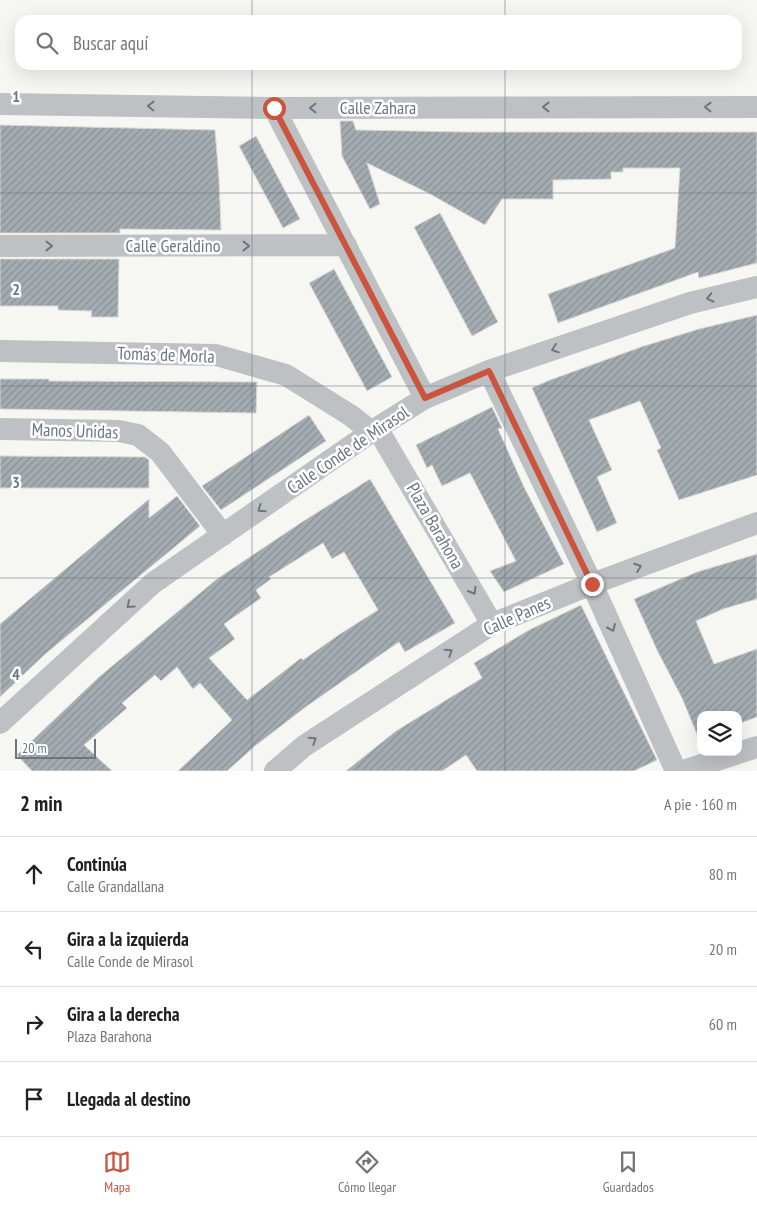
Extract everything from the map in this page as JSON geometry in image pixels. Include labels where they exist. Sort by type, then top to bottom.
[{"type":"street","name":"Calle Zahara","points":[[0,104],[274,108],[757,107]]},
{"type":"street","points":[[274,108],[425,398]]},
{"type":"street","name":"Calle Geraldino","points":[[0,246],[346,246]]},
{"type":"street","name":"Calle Conde de Mirasol","points":[[0,724],[153,584],[375,430],[425,398],[489,371],[690,303],[757,287]]},
{"type":"street","name":"Tomás de Morla","points":[[0,351],[216,355],[286,376],[375,430]]},
{"type":"street","points":[[489,371],[592,584],[676,771]]},
{"type":"street","name":"Manos Unidas","points":[[0,429],[119,431],[138,436],[160,452],[223,535]]},
{"type":"street","name":"Plaza Barahona","points":[[375,430],[492,624]]},
{"type":"street","name":"Calle Panes","points":[[275,771],[304,746],[492,624],[592,584],[757,523]]},
{"type":"street","points":[[684,771],[757,747]]},
{"type":"building","points":[[340,121],[353,121],[356,130],[757,132],[757,263],[699,278],[698,272],[558,323],[548,294],[675,248],[680,168],[623,168],[623,172],[611,172],[611,179],[553,180],[553,199],[502,199],[485,225],[430,194],[367,163],[380,204],[370,209],[342,156]]},
{"type":"building","points":[[0,125],[215,130],[221,230],[120,229],[120,233],[0,233]]},
{"type":"building","points":[[256,136],[300,219],[283,228],[239,146]]},
{"type":"building","points":[[440,213],[498,322],[472,336],[414,227]]},
{"type":"building","points":[[0,259],[119,259],[118,317],[91,317],[92,311],[58,310],[58,306],[0,306]]},
{"type":"building","points":[[334,269],[392,377],[367,391],[309,283]]},
{"type":"building","points":[[757,315],[757,475],[679,500],[657,450],[661,448],[640,401],[589,420],[612,470],[597,477],[617,523],[597,532],[532,388],[641,347],[699,329]]},
{"type":"building","points":[[0,379],[257,382],[256,413],[0,409]]},
{"type":"building","points":[[492,407],[502,428],[498,429],[524,487],[564,564],[504,592],[490,571],[516,561],[470,473],[442,486],[432,465],[427,468],[416,445]]},
{"type":"building","points":[[309,415],[326,441],[221,510],[202,486]]},
{"type":"building","points":[[0,456],[145,457],[149,460],[149,488],[0,488]]},
{"type":"building","points":[[370,479],[455,623],[405,652],[399,642],[307,706],[255,746],[227,771],[178,771],[232,720],[200,683],[193,689],[177,667],[161,681],[155,675],[122,703],[127,708],[84,745],[112,771],[32,771],[17,755],[99,677],[217,579]],"holes":[[[323,543],[332,559],[344,552],[378,610],[303,660],[301,658],[247,700],[209,658],[235,639],[224,624],[261,598],[256,590],[271,579],[269,577]]]},
{"type":"building","points":[[177,496],[200,526],[44,655],[0,697],[0,624],[149,499],[149,518]]},
{"type":"building","points":[[757,554],[757,599],[723,609],[696,621],[714,664],[757,649],[757,717],[742,723],[742,711],[697,711],[697,734],[682,698],[657,650],[634,599],[697,572]]},
{"type":"building","points":[[581,605],[657,760],[634,771],[477,771],[466,755],[442,771],[346,771],[396,731],[482,678],[474,663],[529,630]]},
{"type":"route","points":[[274,108],[425,398],[489,371],[592,584]]}]
